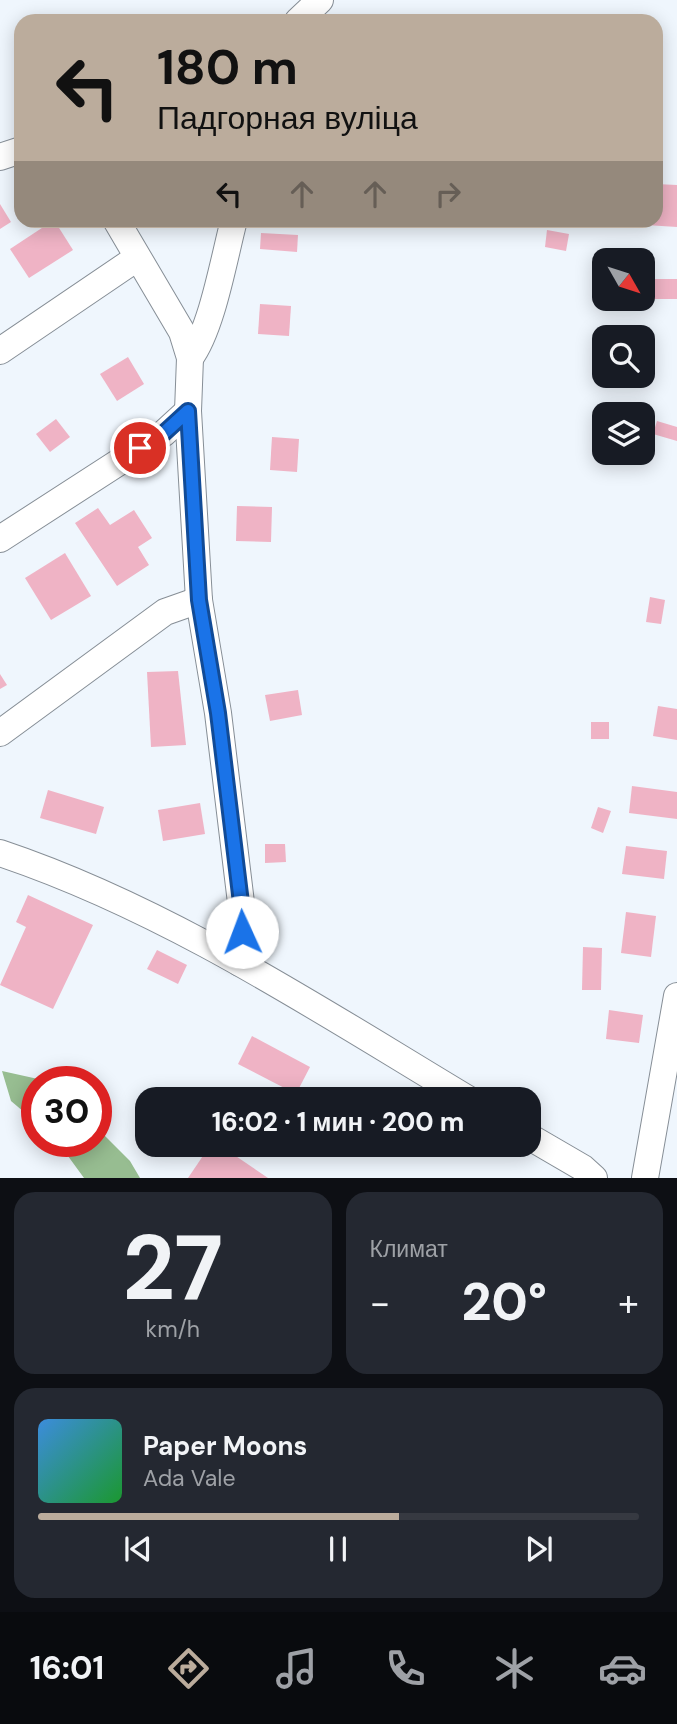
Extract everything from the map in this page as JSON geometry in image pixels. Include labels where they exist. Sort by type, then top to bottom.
[{"type":"street","points":[[305,14],[320,0]]},
{"type":"street","points":[[120,228],[182,332],[190,358],[188,411],[199,600],[218,713],[242,911],[240,963]]},
{"type":"street","points":[[190,358],[198,347],[206,324],[232,228]]},
{"type":"street","points":[[0,351],[137,258]]},
{"type":"street","points":[[0,539],[164,433],[188,411]]},
{"type":"street","points":[[0,733],[165,612],[199,600]]},
{"type":"street","points":[[0,853],[56,871],[240,963],[448,1087]]},
{"type":"street","points":[[645,1178],[677,996]]},
{"type":"street","points":[[541,1144],[583,1168],[594,1178]]},
{"type":"green space","points":[[2,1071],[21,1075],[21,1109],[11,1101]]},
{"type":"green space","points":[[112,1143],[130,1161],[140,1178],[84,1178],[69,1157],[112,1157]]},
{"type":"building","points":[[663,184],[677,185],[677,227],[663,226]]},
{"type":"building","points":[[0,204],[11,222],[0,229]]},
{"type":"building","points":[[42,228],[59,228],[73,250],[29,278],[10,249]]},
{"type":"building","points":[[547,230],[569,234],[566,251],[545,247]]},
{"type":"building","points":[[261,233],[298,235],[297,252],[260,249]]},
{"type":"building","points":[[655,279],[677,279],[677,299],[655,299]]},
{"type":"building","points":[[260,304],[291,306],[289,336],[258,334]]},
{"type":"building","points":[[128,357],[144,384],[117,401],[100,374]]},
{"type":"building","points":[[56,419],[70,437],[50,452],[36,434]]},
{"type":"building","points":[[657,421],[677,427],[677,441],[655,435]]},
{"type":"building","points":[[272,437],[299,439],[297,472],[270,470]]},
{"type":"building","points":[[237,506],[272,507],[271,542],[236,541]]},
{"type":"building","points":[[98,508],[110,525],[134,510],[152,538],[138,547],[149,565],[117,586],[75,523]]},
{"type":"building","points":[[65,553],[91,596],[51,620],[25,578]]},
{"type":"building","points":[[650,597],[665,600],[661,624],[646,622]]},
{"type":"building","points":[[178,671],[186,745],[151,747],[147,672]]},
{"type":"building","points":[[0,674],[7,685],[0,689]]},
{"type":"building","points":[[298,690],[302,715],[270,721],[265,695]]},
{"type":"building","points":[[658,706],[677,709],[677,740],[653,736]]},
{"type":"building","points":[[591,722],[609,722],[609,739],[591,739]]},
{"type":"building","points":[[632,786],[677,792],[677,819],[629,813]]},
{"type":"building","points":[[48,790],[104,807],[96,834],[40,818]]},
{"type":"building","points":[[200,803],[205,834],[163,841],[158,810]]},
{"type":"building","points":[[598,807],[611,811],[603,833],[591,828]]},
{"type":"building","points":[[265,844],[285,844],[286,862],[265,863]]},
{"type":"building","points":[[626,846],[667,851],[664,879],[622,874]]},
{"type":"building","points":[[28,895],[93,925],[53,1009],[0,985],[26,927],[16,922]]},
{"type":"building","points":[[626,912],[656,916],[651,957],[621,953]]},
{"type":"building","points":[[583,947],[602,948],[601,990],[582,990]]},
{"type":"building","points":[[157,950],[187,965],[178,984],[147,969]]},
{"type":"building","points":[[609,1010],[643,1015],[639,1043],[606,1039]]},
{"type":"building","points":[[252,1036],[310,1067],[300,1087],[282,1087],[238,1064]]},
{"type":"building","points":[[202,1157],[237,1157],[268,1178],[188,1178]]},
{"type":"route","points":[[140,448],[164,433],[188,411],[199,600],[218,713],[242,911],[242,932]]}]
